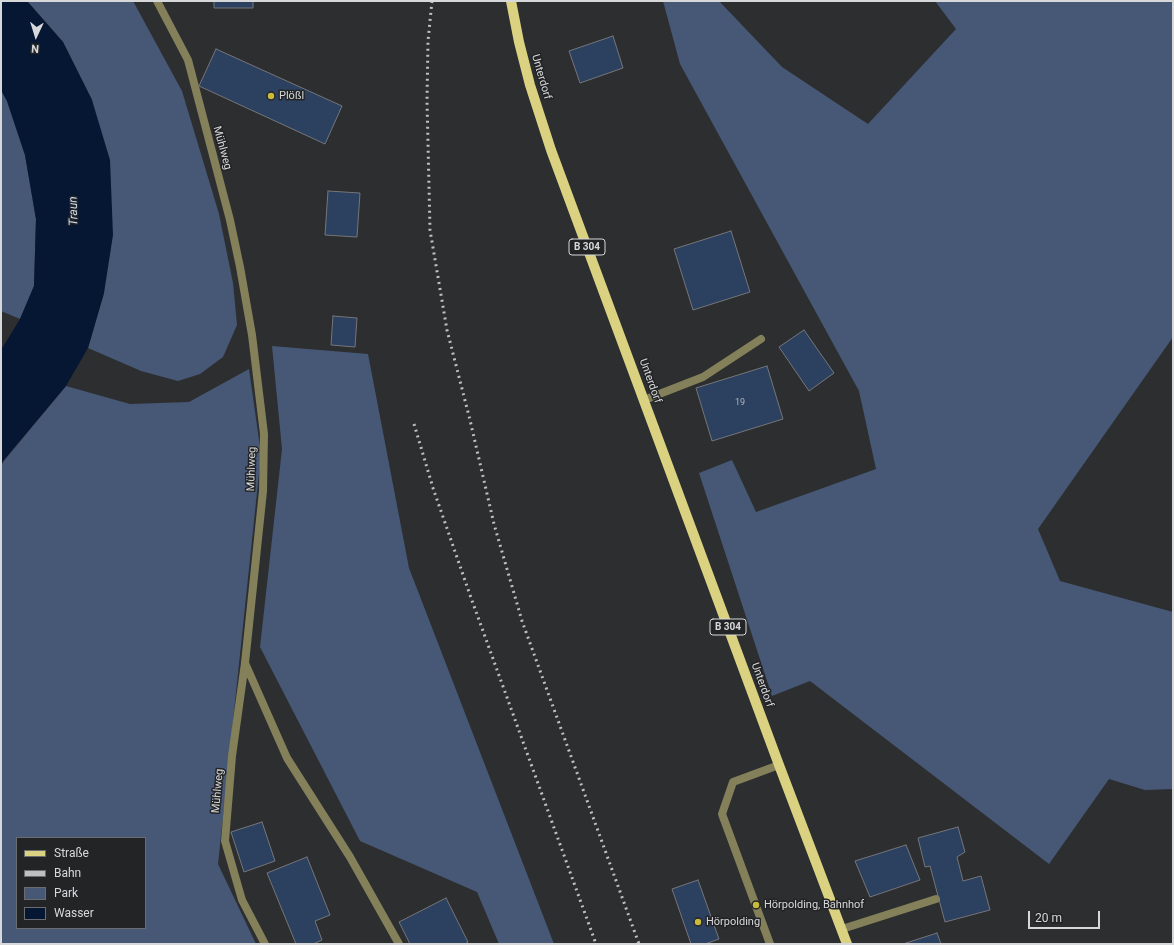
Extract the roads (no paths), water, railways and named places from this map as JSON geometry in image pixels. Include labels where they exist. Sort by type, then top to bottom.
[{"type":"main road","name":"Unterdorf","points":[[511,1],[519,42],[530,85],[551,150],[847,944]]},
{"type":"street","name":"Mühlweg","points":[[157,1],[188,60],[230,220],[252,335],[264,434],[263,491],[245,663],[232,756],[225,841],[242,900],[265,944]]},
{"type":"street","points":[[644,400],[703,377],[761,339]]},
{"type":"street","points":[[245,663],[287,758],[350,857],[398,944]]},
{"type":"street","points":[[770,944],[722,814],[733,782],[779,765]]},
{"type":"street","points":[[842,929],[936,899]]},
{"type":"water","name":"Traun","points":[[1,1],[27,1],[63,42],[92,100],[110,160],[113,235],[104,293],[88,348],[66,386],[3,461],[1,466],[1,350],[20,319],[34,286],[36,219],[25,155],[7,101],[1,90]]},
{"type":"railway","points":[[432,1],[428,41],[427,101],[430,230],[447,330],[494,524],[522,621],[639,944]]},
{"type":"railway","points":[[414,424],[433,488],[470,595],[596,944]]},
{"type":"place","name":"Plößl","points":[[271,96]]},
{"type":"place","name":"Hörpolding, Bahnhof","points":[[756,905]]},
{"type":"place","name":"Hörpolding","points":[[698,922]]}]
